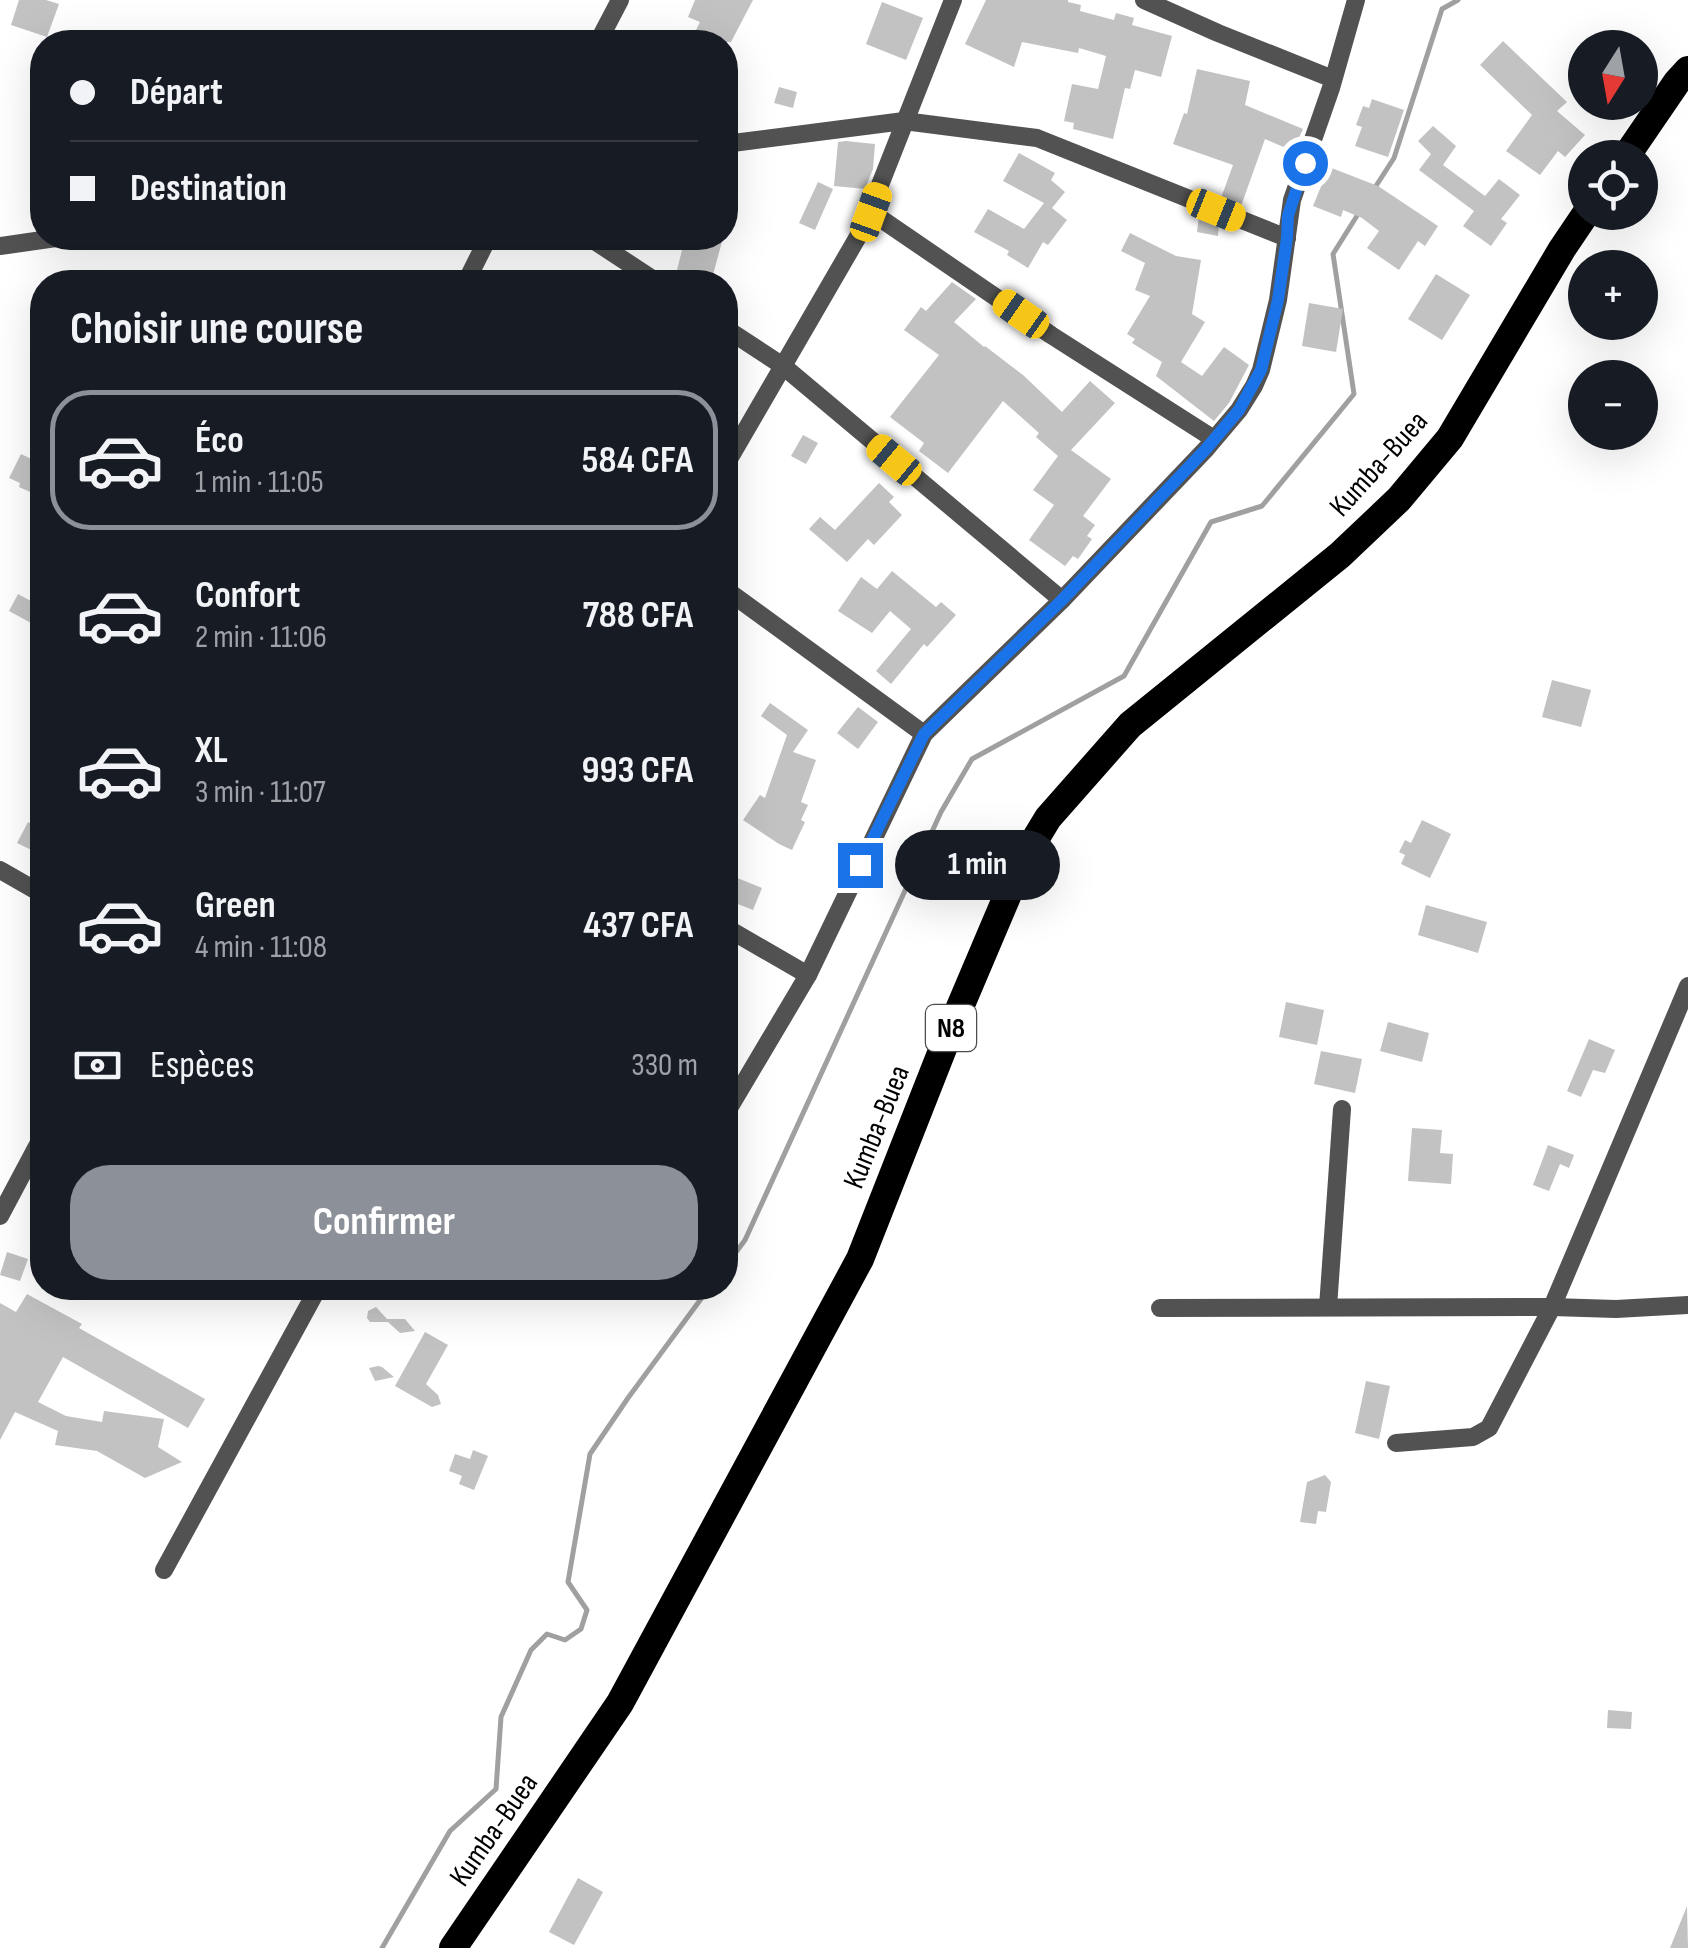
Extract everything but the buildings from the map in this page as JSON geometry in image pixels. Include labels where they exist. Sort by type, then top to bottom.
[{"type":"highway","points":[[1637,140],[1688,70]]},
{"type":"highway","name":"Kumba-Buea","points":[[452,1948],[620,1703],[860,1259],[1022,861],[1048,818],[1130,725],[1340,555],[1399,499],[1450,438],[1575,230]]},
{"type":"street","points":[[604,30],[620,0]]},
{"type":"street","points":[[738,444],[871,212],[953,0]]},
{"type":"street","points":[[1144,0],[1333,79]]},
{"type":"street","points":[[738,1093],[808,975],[924,734],[1062,600],[1239,410],[1261,370],[1278,300],[1292,200],[1356,0]]},
{"type":"street","points":[[738,142],[904,120],[1037,138],[1287,238]]},
{"type":"street","points":[[871,212],[1051,335],[1214,439]]},
{"type":"street","points":[[0,246],[30,242]]},
{"type":"street","points":[[608,250],[639,270]]},
{"type":"street","points":[[738,337],[783,366],[1062,600]]},
{"type":"street","points":[[738,598],[924,734]]},
{"type":"street","points":[[0,870],[30,887]]},
{"type":"street","points":[[738,935],[808,975]]},
{"type":"street","points":[[1396,1443],[1472,1437],[1489,1428],[1552,1307],[1688,986]]},
{"type":"street","points":[[1328,1307],[1342,1109]]},
{"type":"street","points":[[0,1216],[30,1160]]},
{"type":"street","points":[[164,1570],[311,1300]]},
{"type":"street","points":[[1160,1308],[1616,1310],[1688,1305]]},
{"type":"waterway","points":[[1374,189],[1394,158],[1442,9],[1458,0]]},
{"type":"waterway","points":[[738,1249],[941,812],[972,759],[1124,676],[1211,522],[1262,506],[1354,394],[1333,254],[1360,211]]},
{"type":"waterway","points":[[382,1948],[450,1831],[496,1789],[501,1717],[531,1650],[547,1634],[565,1640],[581,1629],[587,1610],[568,1582],[590,1454],[700,1300]]},
{"type":"route","points":[[860,865],[924,734],[1062,600],[1239,410],[1261,370],[1278,300],[1288,216],[1305,163]]}]
